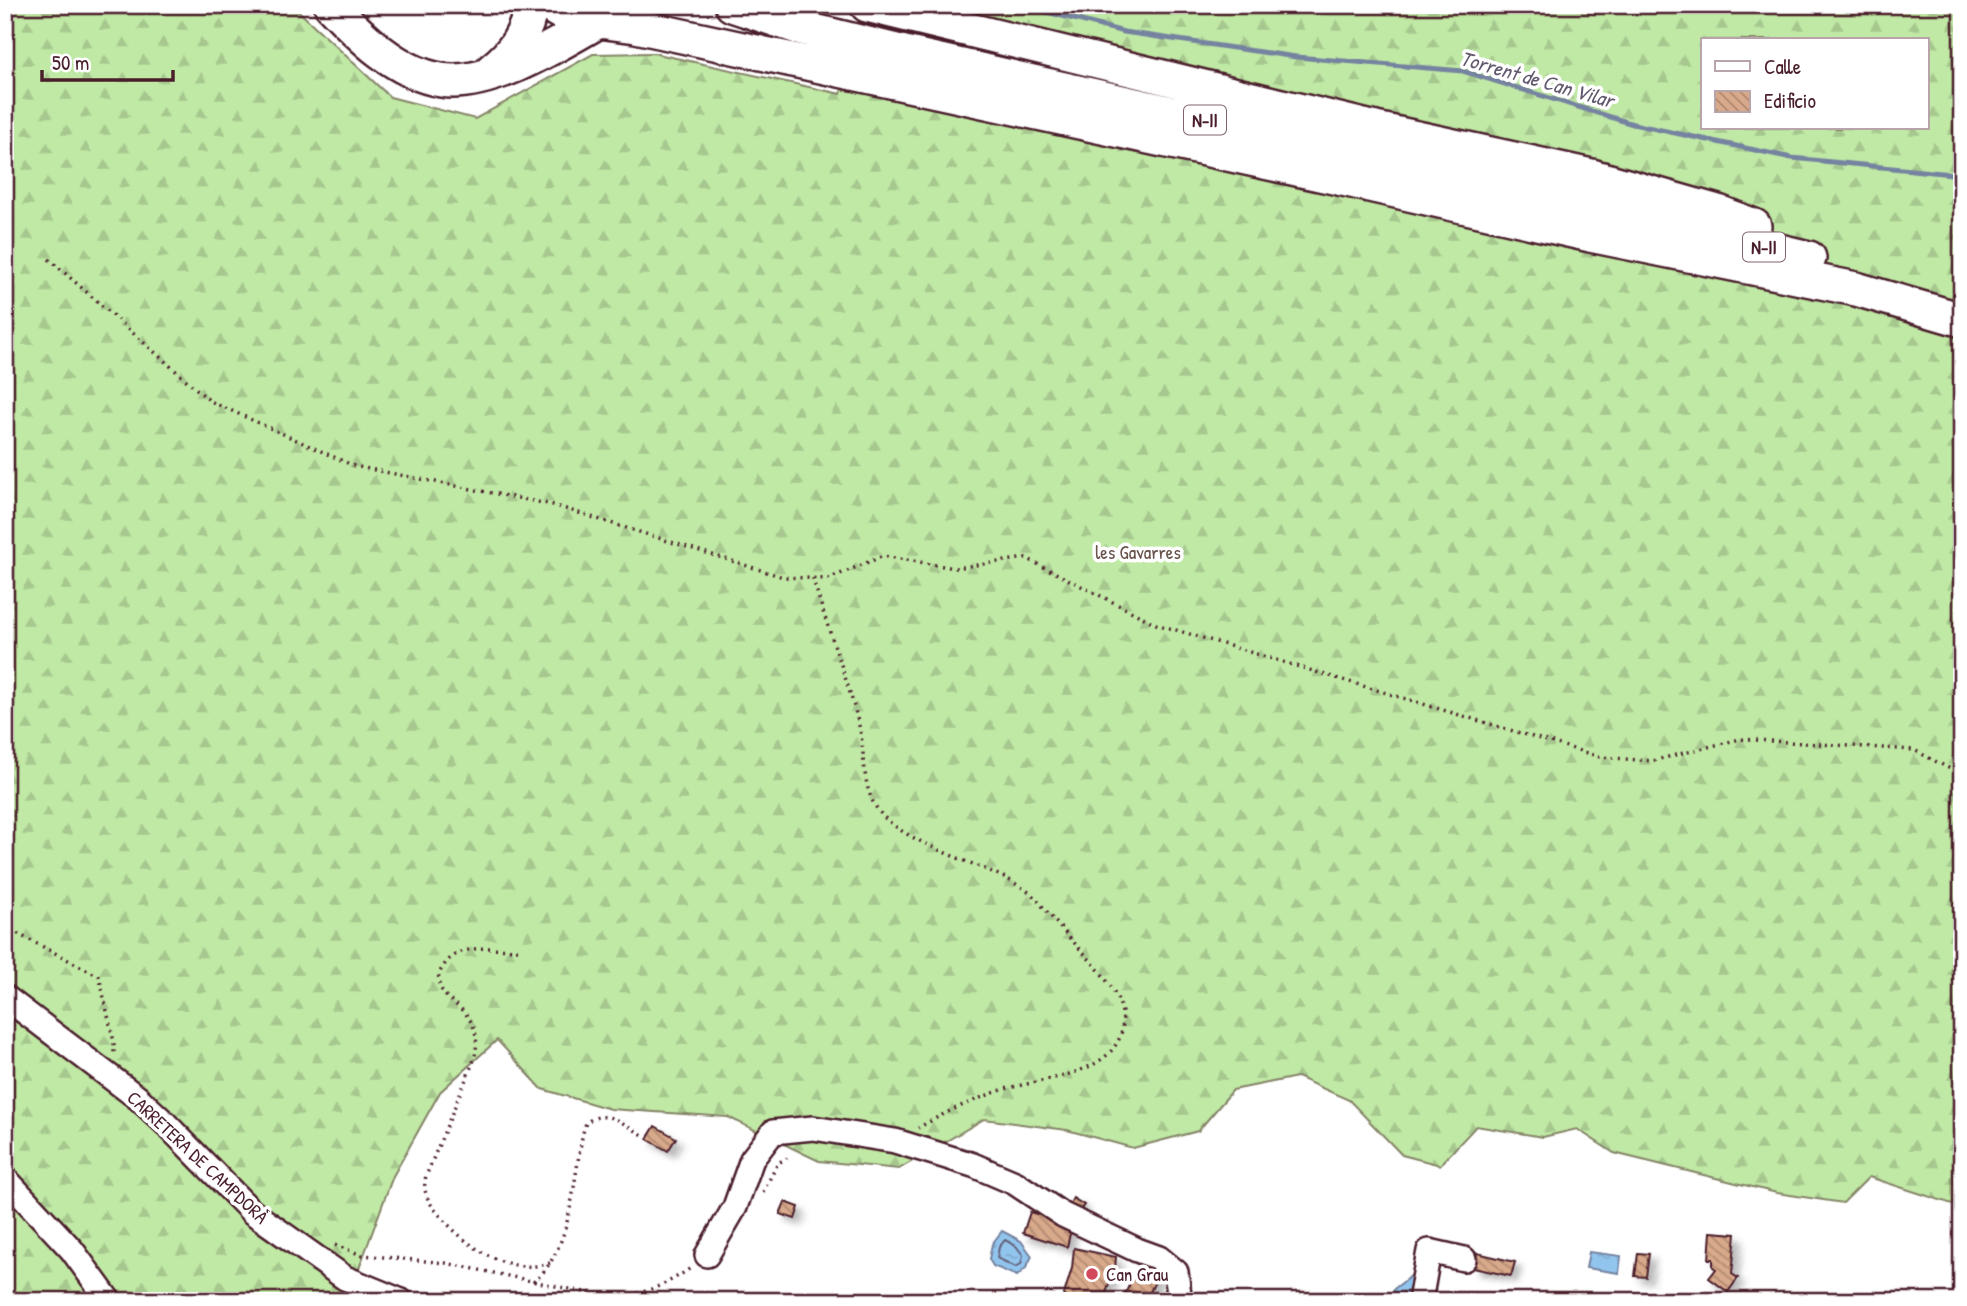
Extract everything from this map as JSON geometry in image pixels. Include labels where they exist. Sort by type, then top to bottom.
[{"type":"highway","points":[[331,5],[371,43],[410,70],[442,80],[464,80],[487,75],[527,61],[601,22],[625,17],[645,5]]},
{"type":"highway","points":[[487,75],[508,57],[516,46],[524,32],[531,5]]},
{"type":"highway","points":[[549,5],[572,18],[636,26],[1590,235],[1856,289],[1962,320]]},
{"type":"highway","name":"N-II","points":[[732,5],[798,27],[913,55],[1666,224],[1849,269],[1962,306]]},
{"type":"highway","points":[[867,5],[1376,129],[1625,184],[1718,212],[1773,233],[1849,269]]},
{"type":"street","name":"CARRETERA DE CAMPDORÀ","points":[[5,997],[115,1080],[165,1123],[252,1212],[345,1278],[401,1301]]},
{"type":"street","points":[[707,1255],[735,1207],[752,1159],[773,1132],[813,1128],[895,1141],[994,1173],[1063,1215],[1159,1258],[1176,1272],[1180,1301]]},
{"type":"street","points":[[5,1178],[65,1241],[109,1301]]},
{"type":"street","points":[[1420,1301],[1429,1251],[1464,1259]]},
{"type":"path","points":[[49,259],[209,401],[354,466],[553,505],[783,577],[828,579],[883,556],[955,568],[1026,558],[1156,624],[1600,757],[1652,761],[1740,740],[1914,750],[1962,775]]},
{"type":"path","points":[[813,578],[824,618],[843,667],[860,731],[870,794],[876,808],[890,823],[909,835],[1009,880],[1031,894],[1110,985],[1120,1005],[1123,1022],[1118,1042],[1101,1060],[1083,1070],[1002,1090],[955,1107],[895,1141]]},
{"type":"path","points":[[5,927],[99,976],[114,1042],[115,1080]]},
{"type":"path","points":[[518,948],[461,951],[447,960],[440,972],[438,979],[441,989],[463,1011],[472,1024],[478,1041],[474,1060],[424,1189],[435,1210],[472,1247],[497,1259],[520,1265],[550,1263]]},
{"type":"path","points":[[533,1282],[543,1274],[555,1254],[570,1206],[586,1123],[594,1117],[609,1117],[643,1135]]},
{"type":"path","points":[[332,1243],[362,1255],[446,1263],[608,1297],[630,1296],[671,1280],[707,1255]]},
{"type":"green space","name":"les Gavarres","points":[[5,5],[292,5],[390,97],[475,119],[593,54],[653,53],[841,94],[862,5],[1962,5],[1962,1197],[1952,1204],[1869,1177],[1843,1203],[1777,1193],[1614,1153],[1577,1129],[1543,1137],[1476,1126],[1440,1165],[1402,1155],[1349,1100],[1297,1077],[1233,1090],[1198,1131],[1133,1148],[1067,1130],[984,1119],[899,1169],[819,1161],[728,1117],[610,1109],[542,1089],[497,1040],[440,1092],[393,1176],[347,1301],[5,1301]]},
{"type":"water","points":[[1002,1231],[1021,1241],[1032,1256],[1026,1268],[1017,1276],[993,1266],[989,1259],[992,1244]]},
{"type":"water","points":[[1589,1252],[1621,1256],[1619,1273],[1586,1268]]},
{"type":"water","points":[[1412,1275],[1417,1279],[1414,1295],[1404,1301],[1387,1301],[1394,1289]]},
{"type":"building","points":[[655,1126],[676,1138],[668,1151],[647,1139]]},
{"type":"building","points":[[1073,1198],[1084,1205],[1076,1216],[1066,1211]]},
{"type":"building","points":[[785,1202],[799,1207],[795,1219],[780,1214]]},
{"type":"building","points":[[1030,1212],[1072,1225],[1067,1247],[1023,1233]]},
{"type":"building","points":[[1711,1232],[1736,1234],[1732,1274],[1738,1278],[1728,1292],[1709,1278],[1716,1269],[1713,1267],[1713,1259],[1709,1259]]},
{"type":"building","name":"Can Grau","points":[[1074,1248],[1116,1257],[1115,1268],[1103,1301],[1062,1301],[1072,1268]]},
{"type":"building","points":[[1477,1253],[1515,1262],[1511,1276],[1473,1268]]},
{"type":"building","points":[[1638,1253],[1649,1254],[1646,1277],[1635,1276]]},
{"type":"building","points":[[1142,1258],[1161,1268],[1146,1301],[1130,1301],[1131,1298],[1125,1294]]},
{"type":"waterway","name":"Torrent de Can Vilar","points":[[1020,5],[1124,32],[1296,57],[1463,71],[1633,124],[1792,158],[1962,175]]},
{"type":"place","name":"Can Grau","points":[[1092,1274]]}]
